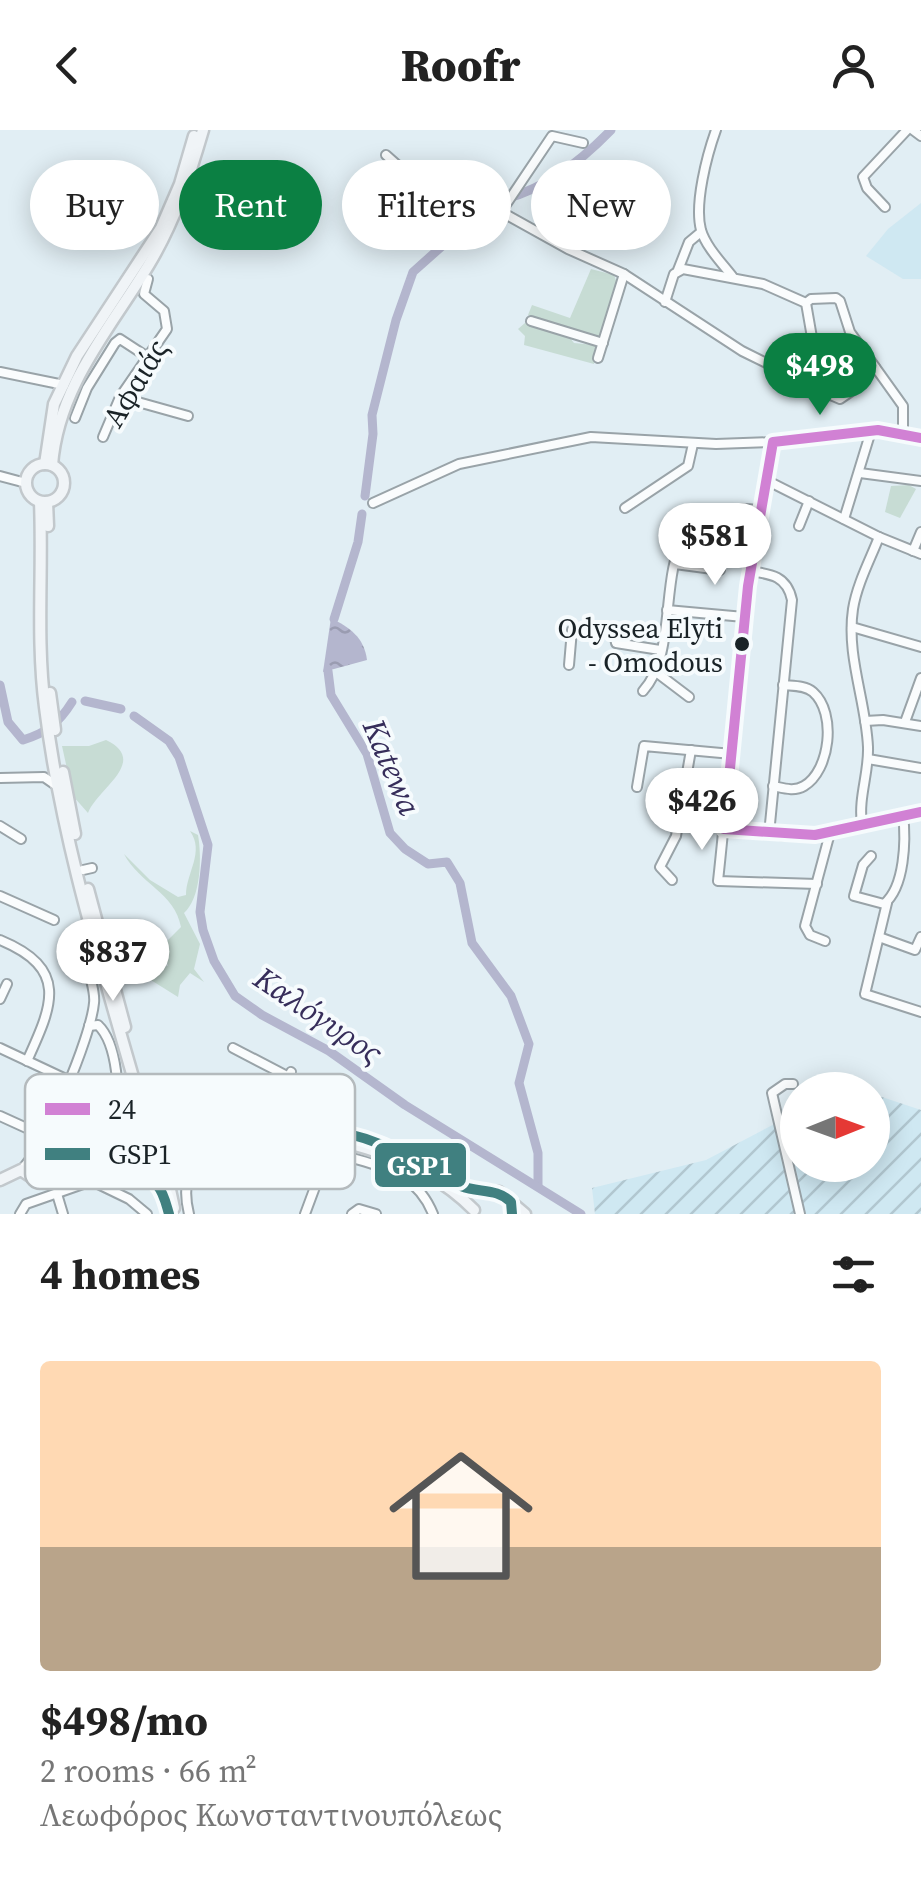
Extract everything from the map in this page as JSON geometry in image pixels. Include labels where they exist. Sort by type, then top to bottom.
[{"type":"main road","points":[[49,464],[54,404],[78,356],[161,228],[199,130]]},
{"type":"main road","points":[[49,464],[61,414],[90,352],[149,265],[182,200],[199,130]]},
{"type":"main road","points":[[49,464],[61,473],[64,486],[58,496],[44,502],[30,496],[26,483],[30,470],[49,464]]},
{"type":"main road","points":[[44,502],[48,703],[59,788],[86,911],[134,1074]]},
{"type":"main road","points":[[56,753],[88,869],[135,1074]]},
{"type":"main road","points":[[355,1136],[385,1146],[455,1184],[484,1193],[499,1192],[511,1208],[525,1214]]},
{"type":"main road","points":[[355,1147],[414,1169],[465,1201],[474,1212]]},
{"type":"main road","points":[[0,1180],[25,1172]]},
{"type":"main road","points":[[160,1189],[172,1214]]},
{"type":"main road","points":[[170,1189],[172,1214]]},
{"type":"main road","points":[[474,1212],[484,1193]]},
{"type":"street","points":[[716,130],[698,212],[701,232],[732,276]]},
{"type":"street","points":[[885,207],[867,188],[863,176],[910,130],[921,136]]},
{"type":"street","points":[[511,197],[552,136],[583,142]]},
{"type":"street","points":[[386,155],[392,160]]},
{"type":"street","points":[[511,218],[624,274],[742,351],[840,398],[854,390],[875,367]]},
{"type":"street","points":[[665,302],[689,242],[701,232]]},
{"type":"street","points":[[678,270],[732,276],[776,287],[806,303],[836,298],[850,332],[903,406],[903,434]]},
{"type":"street","points":[[598,358],[624,274]]},
{"type":"street","name":"Αφαιάς","points":[[103,437],[120,396],[168,329],[164,310],[144,294],[148,279]]},
{"type":"street","points":[[802,372],[814,349],[806,303]]},
{"type":"street","points":[[531,321],[603,342]]},
{"type":"street","points":[[75,418],[87,388],[115,343],[120,339],[146,356]]},
{"type":"street","points":[[0,372],[64,385]]},
{"type":"street","points":[[120,396],[188,416]]},
{"type":"street","points":[[844,519],[872,431]]},
{"type":"street","points":[[373,503],[459,464],[582,438],[693,444],[772,442],[872,431],[921,438]]},
{"type":"street","points":[[772,442],[758,510],[744,617],[718,881],[816,884]]},
{"type":"street","points":[[625,508],[688,466],[693,444]]},
{"type":"street","points":[[860,474],[921,481]]},
{"type":"street","points":[[0,476],[26,483]]},
{"type":"street","points":[[764,478],[917,552],[921,532]]},
{"type":"street","points":[[799,526],[809,501]]},
{"type":"street","points":[[643,690],[656,672],[681,543],[702,518],[723,508],[758,510]]},
{"type":"street","points":[[862,824],[860,807],[868,758],[852,627],[856,596],[879,536]]},
{"type":"street","points":[[675,564],[720,570],[720,562]]},
{"type":"street","points":[[750,571],[777,576],[789,589],[792,600],[769,834]]},
{"type":"street","points":[[667,610],[744,617]]},
{"type":"street","points":[[852,627],[921,647]]},
{"type":"street","points":[[613,628],[616,643],[660,650]]},
{"type":"street","points":[[569,665],[572,630]]},
{"type":"street","points":[[656,672],[682,694]]},
{"type":"street","points":[[906,722],[921,678]]},
{"type":"street","points":[[772,786],[795,790],[806,785],[818,771],[828,731],[820,701],[812,691],[783,685]]},
{"type":"street","points":[[865,720],[921,726]]},
{"type":"street","points":[[638,787],[644,746],[732,754]]},
{"type":"street","points":[[672,880],[660,867],[676,836],[691,750]]},
{"type":"street","points":[[34,776],[56,753]]},
{"type":"street","points":[[868,758],[921,768]]},
{"type":"street","points":[[0,778],[34,776],[52,780],[59,788]]},
{"type":"street","points":[[724,829],[769,834],[830,833],[921,812]]},
{"type":"street","points":[[904,814],[907,845],[887,904],[865,994],[921,1012]]},
{"type":"street","points":[[0,826],[21,839]]},
{"type":"street","points":[[825,941],[810,935],[805,926],[830,833]]},
{"type":"street","points":[[907,845],[921,845]]},
{"type":"street","points":[[871,856],[863,865],[854,896],[887,904]]},
{"type":"street","points":[[0,896],[54,920]]},
{"type":"street","points":[[878,938],[915,950],[921,936]]},
{"type":"street","points":[[0,940],[30,957],[47,981],[50,1008],[27,1061]]},
{"type":"street","points":[[70,1074],[90,1026],[95,1000],[92,980]]},
{"type":"street","points":[[0,999],[7,984]]},
{"type":"street","points":[[90,1026],[98,1025],[105,1032],[117,1074]]},
{"type":"street","points":[[0,1048],[55,1074]]},
{"type":"street","points":[[233,1048],[290,1074]]},
{"type":"street","points":[[780,1087],[772,1093],[780,1128]]},
{"type":"street","points":[[0,1116],[25,1127]]},
{"type":"street","points":[[355,1159],[402,1176],[416,1188],[433,1214]]},
{"type":"street","points":[[22,1170],[25,1165]]},
{"type":"street","points":[[793,1182],[800,1214]]},
{"type":"street","points":[[20,1214],[26,1204],[70,1189]]},
{"type":"street","points":[[108,1189],[147,1214]]},
{"type":"street","points":[[187,1189],[189,1214]]},
{"type":"street","points":[[306,1214],[315,1189]]},
{"type":"street","points":[[57,1194],[63,1214]]},
{"type":"street","points":[[352,1214],[359,1208],[376,1214]]},
{"type":"shaded area","points":[[921,203],[921,279],[903,279],[866,256],[888,229]]},
{"type":"shaded area","points":[[890,1100],[921,1110],[921,1214],[595,1214],[592,1188],[706,1160],[780,1121],[780,1182],[890,1182]]},
{"type":"green space","points":[[591,269],[614,275],[617,283],[601,335],[596,337],[528,315],[532,305],[570,318]]},
{"type":"green space","points":[[525,323],[570,338],[574,343],[595,345],[594,364],[524,345],[525,336],[518,329]]},
{"type":"green space","points":[[909,485],[916,489],[900,518],[885,512],[891,486]]},
{"type":"green space","points":[[106,740],[118,748],[122,766],[88,813],[73,796],[62,746],[89,746]]},
{"type":"green space","points":[[190,831],[198,835],[200,866],[194,898],[184,913],[200,944],[194,969],[204,982],[190,973],[180,985],[178,997],[124,957],[112,965],[106,946],[134,960],[152,960],[168,966],[165,955],[148,949],[166,942],[181,927],[177,915],[124,854],[150,880],[178,897],[186,895],[196,847]]},
{"type":"water","points":[[331,618],[355,634],[367,660],[323,672]]},
{"type":"waterway","name":"Katewa","points":[[511,198],[557,175],[611,130]]},
{"type":"waterway","name":"Katewa","points":[[365,496],[372,415],[396,320],[413,272],[438,250]]},
{"type":"waterway","name":"Katewa","points":[[334,619],[358,542],[362,514]]},
{"type":"waterway","name":"Katewa","points":[[328,671],[331,695],[367,754],[390,833],[428,864],[447,862],[460,883],[472,943],[511,996],[529,1044],[519,1083],[538,1153],[538,1185]]},
{"type":"waterway","name":"Καλόγυρος","points":[[0,685],[8,722],[23,740],[51,726],[72,702]]},
{"type":"waterway","name":"Καλόγυρος","points":[[85,701],[121,709]]},
{"type":"waterway","name":"Καλόγυρος","points":[[134,716],[169,741],[179,757],[208,845],[200,912],[203,930],[214,961],[235,996],[329,1051],[405,1105],[581,1214]]},
{"type":"transit line","name":"24","points":[[921,438],[878,430],[773,442],[748,586],[724,829],[815,835],[921,812]]},
{"type":"transit line","name":"GSP1","points":[[355,1135],[461,1186],[500,1195],[511,1202],[512,1214]]},
{"type":"transit line","name":"GSP1","points":[[159,1189],[169,1214]]},
{"type":"place","name":"Odyssea Elyti - Omodous","points":[[742,644]]}]
